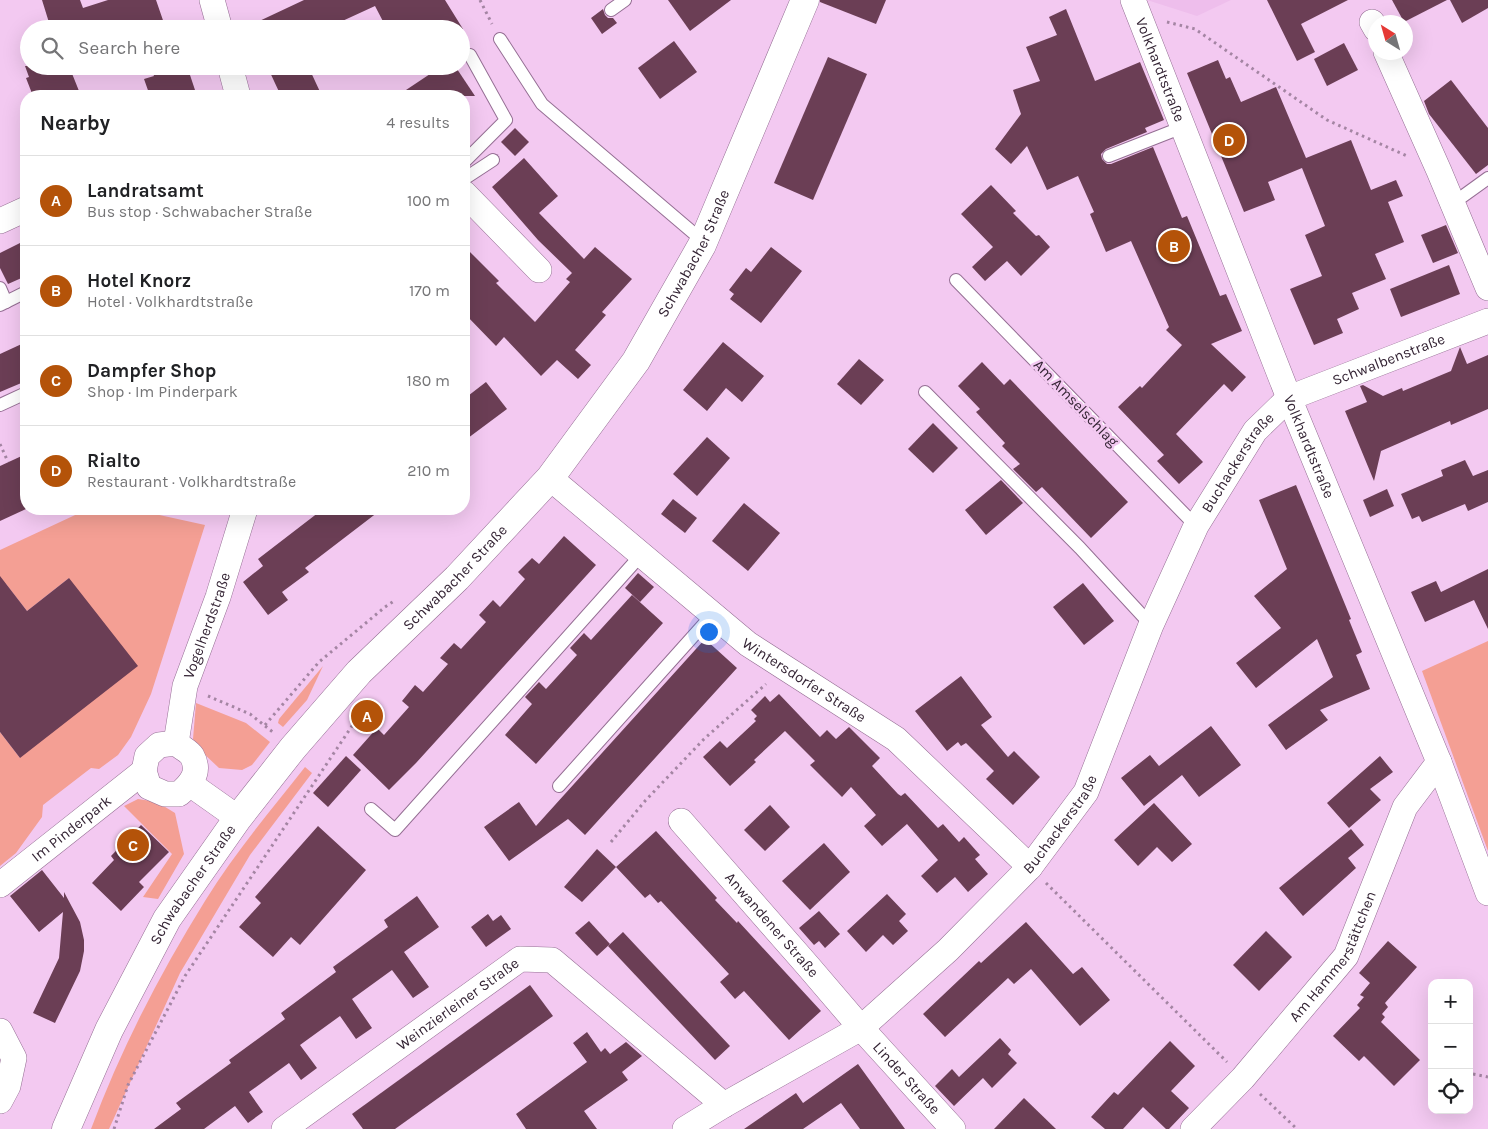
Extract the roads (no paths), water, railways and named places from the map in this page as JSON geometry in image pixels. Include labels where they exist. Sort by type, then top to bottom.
[{"type":"street","points":[[212,0],[218,20]]},
{"type":"street","name":"Schwabacher Straße","points":[[66,1129],[109,1030],[167,919],[238,818],[293,748],[360,672],[457,578],[550,478],[636,361],[704,242],[805,0]]},
{"type":"street","name":"Volkhardtstraße","points":[[1136,8],[1289,398],[1439,762],[1488,893]]},
{"type":"street","points":[[1390,60],[1488,288]]},
{"type":"street","points":[[232,75],[236,90]]},
{"type":"street","points":[[470,199],[539,270]]},
{"type":"street","points":[[0,221],[20,212]]},
{"type":"street","name":"Schwalbenstraße","points":[[1289,398],[1488,321]]},
{"type":"street","name":"Buchackerstraße","points":[[685,1129],[861,1028],[948,950],[1030,867],[1086,792],[1151,625],[1196,526],[1255,431],[1289,398]]},
{"type":"street","name":"Wintersdorfer Straße","points":[[550,478],[748,644],[896,739],[1030,867]]},
{"type":"street","name":"Vogelherdstraße","points":[[176,743],[185,686],[218,597],[243,515]]},
{"type":"street","points":[[176,743],[192,755],[195,771],[190,784],[179,794],[166,794],[149,786],[144,771],[147,756],[159,745],[176,743]]},
{"type":"street","name":"Am Hammerstättchen","points":[[1193,1129],[1244,1078],[1346,956],[1405,807],[1439,762]]},
{"type":"street","name":"Im Pinderpark","points":[[0,885],[144,771]]},
{"type":"street","points":[[190,784],[238,818]]},
{"type":"street","name":"Anwandener Straße","points":[[681,821],[861,1028]]},
{"type":"street","name":"Weinzierleiner Straße","points":[[284,1129],[520,959],[552,960],[724,1105]]},
{"type":"street","name":"Linder Straße","points":[[861,1028],[954,1129]]},
{"type":"street","points":[[0,1031],[14,1058],[8,1086],[0,1102]]},
{"type":"lane","points":[[611,10],[624,0]]},
{"type":"lane","points":[[500,39],[542,104],[704,242]]},
{"type":"lane","points":[[470,55],[506,120],[470,156]]},
{"type":"lane","points":[[1109,156],[1183,127]]},
{"type":"lane","points":[[470,175],[493,160]]},
{"type":"lane","points":[[1452,204],[1488,178]]},
{"type":"lane","name":"Am Amselschlag","points":[[956,280],[1196,526]]},
{"type":"lane","points":[[0,288],[3,303],[20,295]]},
{"type":"lane","points":[[925,392],[1066,534],[1151,625]]},
{"type":"lane","points":[[0,406],[20,396]]},
{"type":"lane","points":[[370,810],[395,830],[641,555]]},
{"type":"lane","points":[[559,786],[713,614]]},
{"type":"place","name":"Rialto","points":[[1229,140]]},
{"type":"place","name":"Hotel Knorz","points":[[1174,246]]},
{"type":"place","name":"Landratsamt","points":[[367,716]]},
{"type":"place","name":"Dampfer Shop","points":[[133,845]]}]
